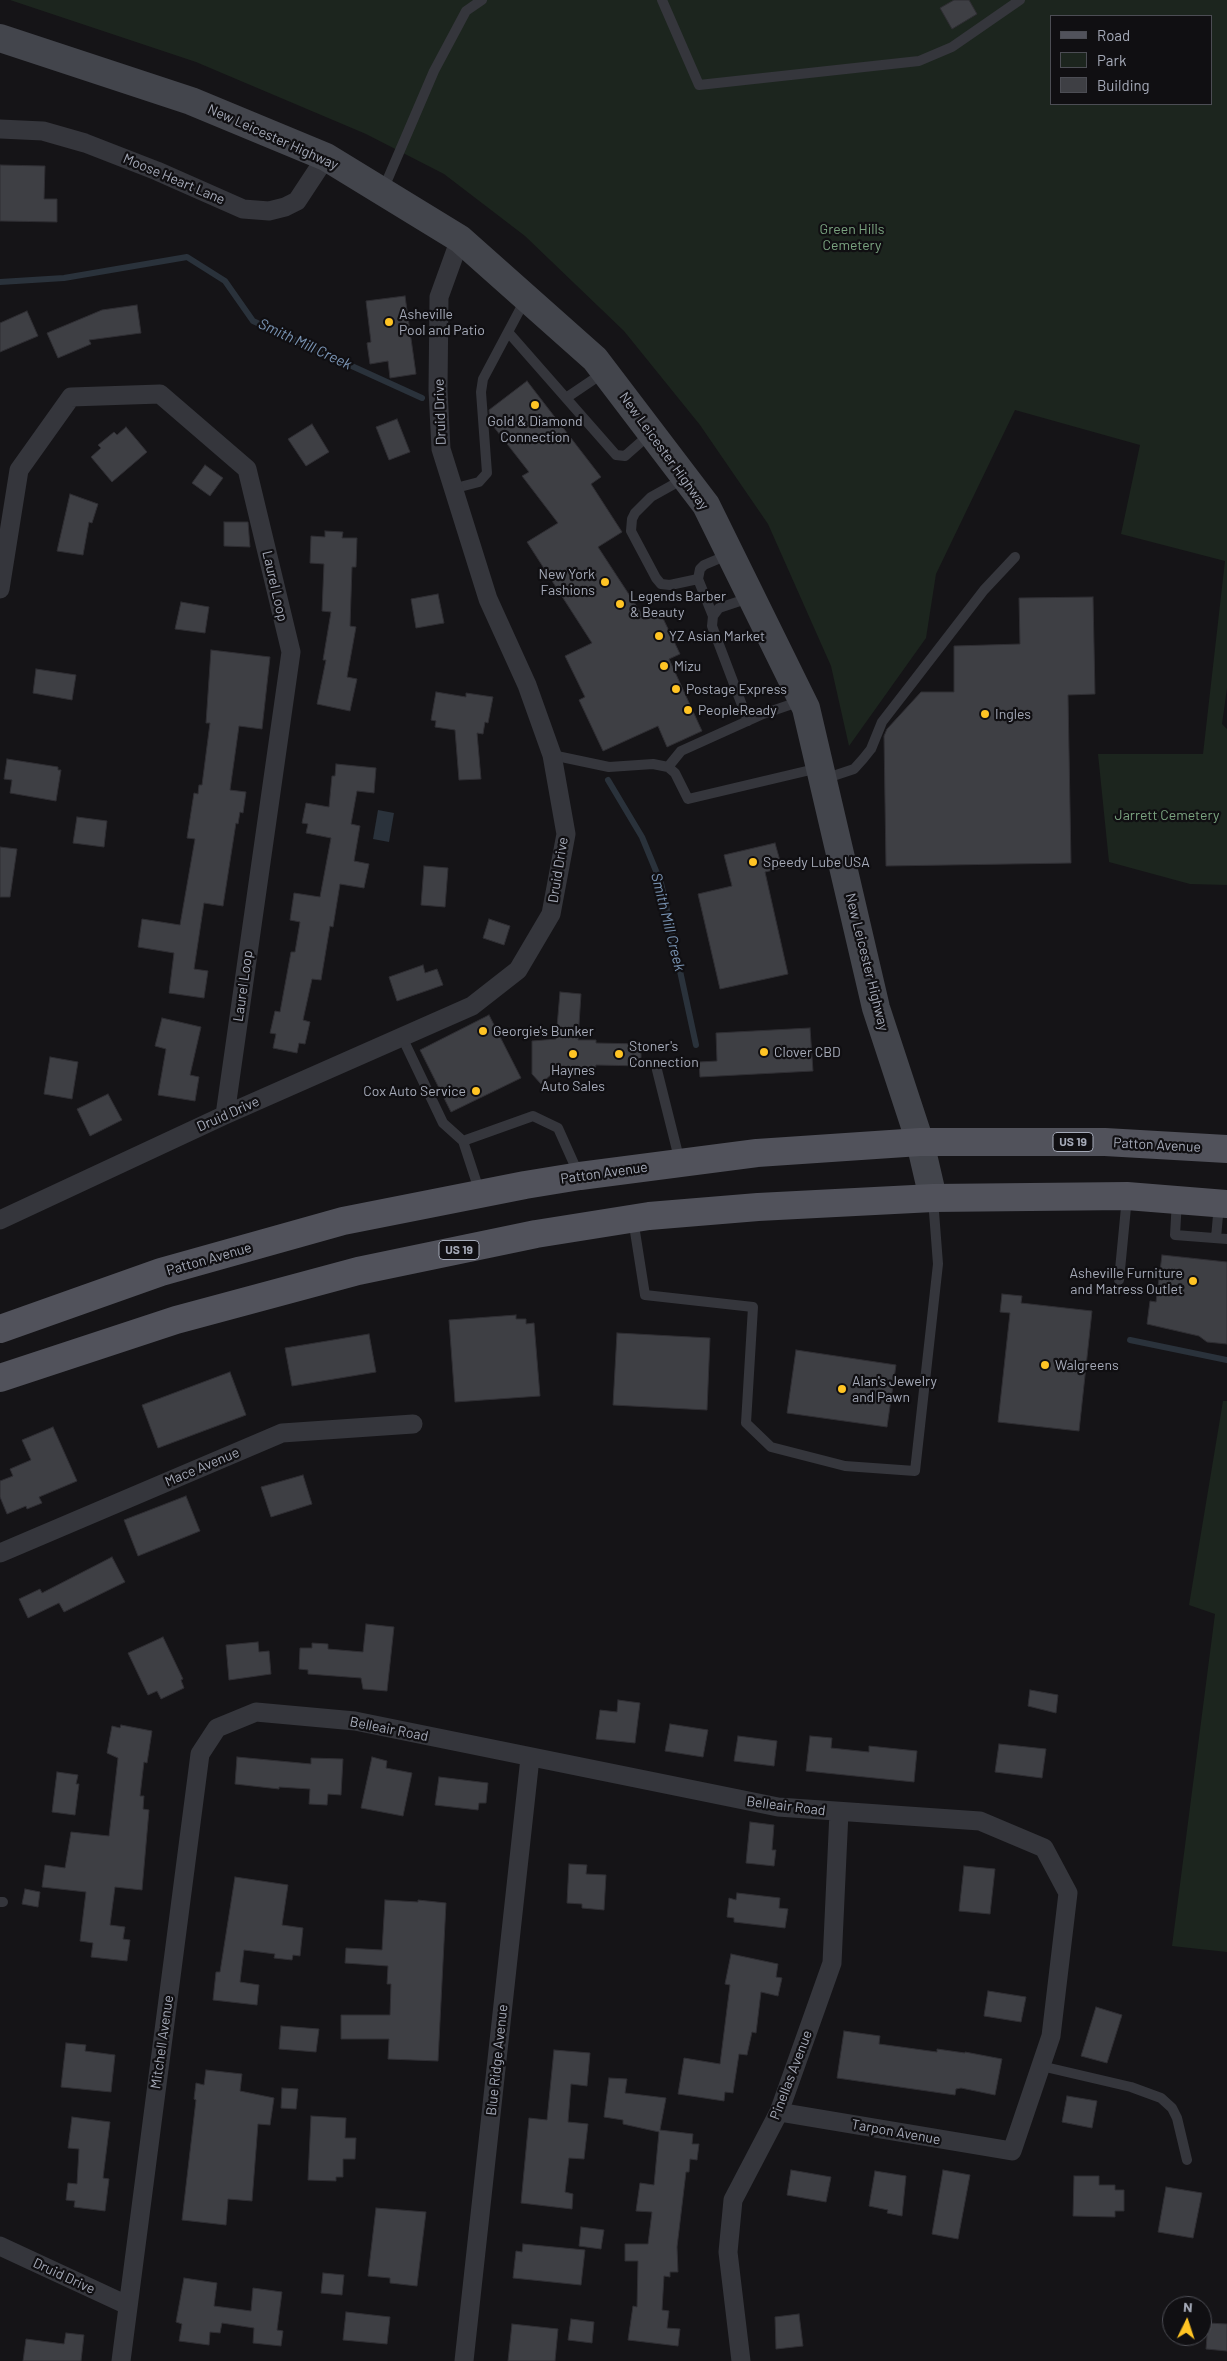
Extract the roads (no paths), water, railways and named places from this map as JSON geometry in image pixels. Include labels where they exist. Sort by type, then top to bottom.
[{"type":"main road","name":"New Leicester Highway","points":[[0,38],[191,101],[326,157],[460,239],[596,359],[706,505],[802,700],[822,774],[876,1008],[920,1142],[933,1198]]},
{"type":"main road","name":"Patton Avenue","points":[[0,1329],[161,1272],[324,1226],[480,1194],[580,1176],[758,1153],[920,1142],[1105,1142],[1227,1148]]},
{"type":"main road","name":"US 19","points":[[0,1378],[176,1320],[358,1271],[536,1234],[633,1218],[758,1207],[933,1198],[1127,1196],[1223,1203]]},
{"type":"street","name":"Moose Heart Lane","points":[[0,129],[43,131],[85,143],[157,171],[243,209],[269,211],[285,207],[297,200],[326,157]]},
{"type":"street","name":"Druid Drive","points":[[0,1220],[225,1115],[472,1006],[518,970],[551,914],[566,834],[552,755],[527,685],[488,598],[440,449],[438,390],[439,296],[460,239]]},
{"type":"street","name":"Laurel Loop","points":[[0,589],[19,470],[71,396],[160,394],[247,469],[291,652],[225,1115]]},
{"type":"street","name":"Mace Avenue","points":[[0,1553],[282,1433],[413,1424]]},
{"type":"street","name":"Belleair Road","points":[[217,1728],[256,1712],[355,1721],[778,1807],[980,1820],[1044,1848],[1068,1893],[1051,2036],[1012,2151]]},
{"type":"street","name":"Mitchell Avenue","points":[[121,2361],[200,1754],[217,1728]]},
{"type":"street","name":"Blue Ridge Avenue","points":[[464,2361],[530,1758]]},
{"type":"street","name":"Pinellas Avenue","points":[[741,2361],[728,2252],[733,2200],[779,2112],[832,1963],[839,1812]]},
{"type":"street","name":"Tarpon Avenue","points":[[779,2112],[1012,2151]]},
{"type":"street","name":"Druid Drive","points":[[0,2246],[127,2305]]},
{"type":"lane","points":[[383,191],[434,71],[466,11],[482,0]]},
{"type":"lane","points":[[662,0],[699,85],[919,61],[952,47],[1020,0]]},
{"type":"lane","points":[[452,489],[479,482],[487,473],[482,379],[526,297]]},
{"type":"lane","points":[[508,332],[619,457],[625,456],[652,433]]},
{"type":"lane","points":[[566,398],[605,371]]},
{"type":"lane","points":[[686,477],[651,497],[635,513],[631,531],[661,584],[670,585],[698,579]]},
{"type":"lane","points":[[730,554],[704,565],[700,569],[698,579],[713,616],[712,626],[748,721]]},
{"type":"lane","points":[[552,755],[610,767],[653,764],[668,768],[675,773],[688,800],[854,769],[871,749],[886,717],[984,590],[1015,557]]},
{"type":"lane","points":[[713,616],[724,606],[752,597]]},
{"type":"lane","points":[[668,768],[681,751],[748,721],[802,700]]},
{"type":"lane","points":[[402,1037],[443,1123],[463,1141],[480,1194]]},
{"type":"lane","points":[[657,1070],[680,1163]]},
{"type":"lane","points":[[463,1141],[533,1116],[558,1128],[580,1176]]},
{"type":"lane","points":[[1119,1280],[1127,1196]]},
{"type":"lane","points":[[633,1218],[645,1295],[753,1307],[746,1422],[771,1447],[845,1466],[915,1471],[938,1264],[933,1198]]},
{"type":"lane","points":[[1177,1200],[1175,1235],[1222,1239],[1223,1203]]},
{"type":"lane","points":[[1040,2066],[1131,2087],[1161,2098],[1172,2108],[1177,2118],[1187,2160]]},
{"type":"waterway","name":"Smith Mill Creek","points":[[0,282],[64,278],[187,257],[225,281],[253,321],[422,398]]},
{"type":"waterway","name":"Smith Mill Creek","points":[[608,780],[642,837],[661,883],[696,1045]]},
{"type":"waterway","name":"Smith Mill Creek","points":[[1130,1340],[1227,1360]]},
{"type":"place","name":"Asheville Pool and Patio","points":[[389,322]]},
{"type":"place","name":"Gold & Diamond Connection","points":[[535,405]]},
{"type":"place","name":"New York Fashions","points":[[605,582]]},
{"type":"place","name":"Legends Barber & Beauty","points":[[620,604]]},
{"type":"place","name":"YZ Asian Market","points":[[659,636]]},
{"type":"place","name":"Mizu","points":[[664,666]]},
{"type":"place","name":"Postage Express","points":[[676,689]]},
{"type":"place","name":"PeopleReady","points":[[688,710]]},
{"type":"place","name":"Ingles","points":[[985,714]]},
{"type":"place","name":"Speedy Lube USA","points":[[753,862]]},
{"type":"place","name":"Georgie's Bunker","points":[[483,1031]]},
{"type":"place","name":"Clover CBD","points":[[764,1052]]},
{"type":"place","name":"Haynes Auto Sales","points":[[573,1054]]},
{"type":"place","name":"Stoner's Connection","points":[[619,1054]]},
{"type":"place","name":"Cox Auto Service","points":[[476,1091]]},
{"type":"place","name":"Asheville Furniture and Matress Outlet","points":[[1193,1281]]},
{"type":"place","name":"Walgreens","points":[[1045,1365]]},
{"type":"place","name":"Alan's Jewelry and Pawn","points":[[842,1389]]},
{"type":"park label","name":"Green Hills Cemetery","points":[[852,237]]},
{"type":"park label","name":"Jarrett Cemetery","points":[[1167,815]]}]
